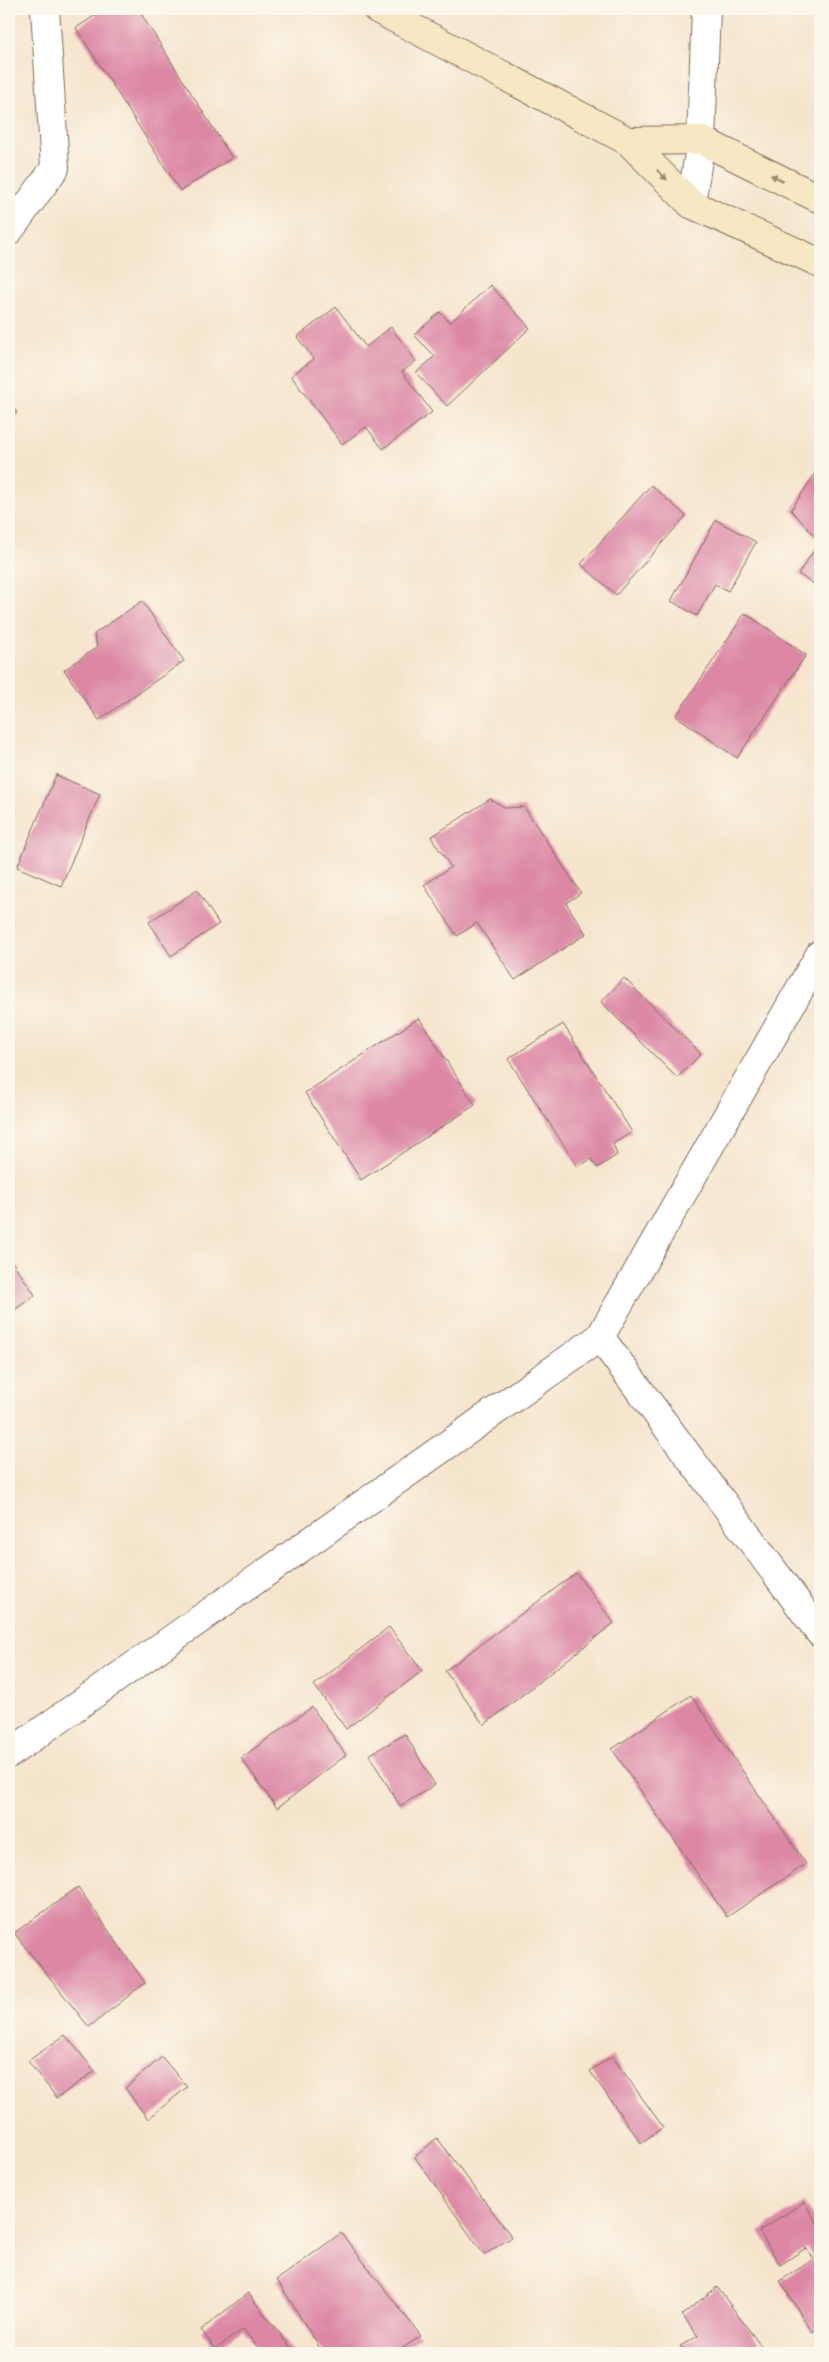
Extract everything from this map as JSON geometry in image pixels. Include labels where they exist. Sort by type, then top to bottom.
[{"type":"main road","points":[[377,9],[628,141],[691,204],[820,263]]},
{"type":"main road","points":[[628,141],[701,140],[820,199]]},
{"type":"street","points":[[9,231],[55,168],[45,9]]},
{"type":"street","points":[[691,204],[701,140],[706,9]]},
{"type":"street","points":[[9,1754],[600,1337],[820,954]]},
{"type":"street","points":[[600,1337],[820,1633]]},
{"type":"building","points":[[105,9],[138,9],[232,158],[180,191],[76,28]]},
{"type":"building","points":[[490,285],[530,328],[447,406],[416,373],[435,356],[414,335],[440,312],[450,323]]},
{"type":"building","points":[[336,307],[366,347],[391,327],[416,361],[402,372],[432,412],[383,449],[366,427],[342,444],[291,376],[314,359],[297,337]]},
{"type":"building","points":[[9,401],[17,413],[9,419]]},
{"type":"building","points":[[820,466],[820,476],[817,482],[820,484],[820,542],[791,510]]},
{"type":"building","points":[[651,485],[686,516],[616,595],[581,564]]},
{"type":"building","points":[[716,520],[756,542],[728,591],[715,584],[697,616],[671,601]]},
{"type":"building","points":[[820,542],[820,588],[798,574]]},
{"type":"building","points":[[142,601],[184,661],[99,720],[64,670],[97,647],[94,634]]},
{"type":"building","points":[[745,613],[806,655],[737,758],[676,716]]},
{"type":"building","points":[[56,775],[100,794],[61,886],[17,867]]},
{"type":"building","points":[[490,799],[506,808],[524,807],[581,893],[566,903],[586,934],[515,980],[477,923],[457,936],[424,885],[451,867],[431,837]]},
{"type":"building","points":[[197,890],[219,924],[171,956],[149,922]]},
{"type":"building","points":[[624,978],[701,1054],[677,1078],[601,1002]]},
{"type":"building","points":[[419,1018],[475,1105],[361,1180],[305,1093]]},
{"type":"building","points":[[563,1024],[632,1132],[613,1144],[617,1155],[597,1168],[591,1159],[578,1167],[508,1059]]},
{"type":"building","points":[[9,1257],[35,1295],[9,1314]]},
{"type":"building","points":[[576,1573],[614,1623],[484,1725],[445,1671]]},
{"type":"building","points":[[389,1627],[422,1671],[346,1729],[314,1685]]},
{"type":"building","points":[[691,1695],[806,1864],[727,1917],[612,1749]]},
{"type":"building","points":[[312,1707],[346,1755],[277,1808],[241,1758]]},
{"type":"building","points":[[405,1734],[435,1785],[400,1806],[369,1755]]},
{"type":"building","points":[[78,1887],[145,1983],[89,2027],[14,1933]]},
{"type":"building","points":[[65,2035],[95,2071],[57,2098],[28,2061]]},
{"type":"building","points":[[612,2056],[663,2127],[641,2143],[590,2071]]},
{"type":"building","points":[[162,2057],[187,2087],[148,2119],[125,2088]]},
{"type":"building","points":[[437,2138],[512,2237],[484,2255],[415,2157]]},
{"type":"building","points":[[804,2202],[817,2223],[820,2220],[820,2327],[812,2332],[780,2281],[814,2259],[806,2248],[780,2265],[759,2231]]},
{"type":"building","points":[[341,2233],[421,2336],[395,2353],[323,2353],[277,2280]]},
{"type":"building","points":[[717,2287],[766,2353],[687,2353],[680,2346],[698,2336],[682,2315]]},
{"type":"building","points":[[248,2293],[295,2353],[262,2353],[243,2329],[216,2349],[201,2330]]}]
